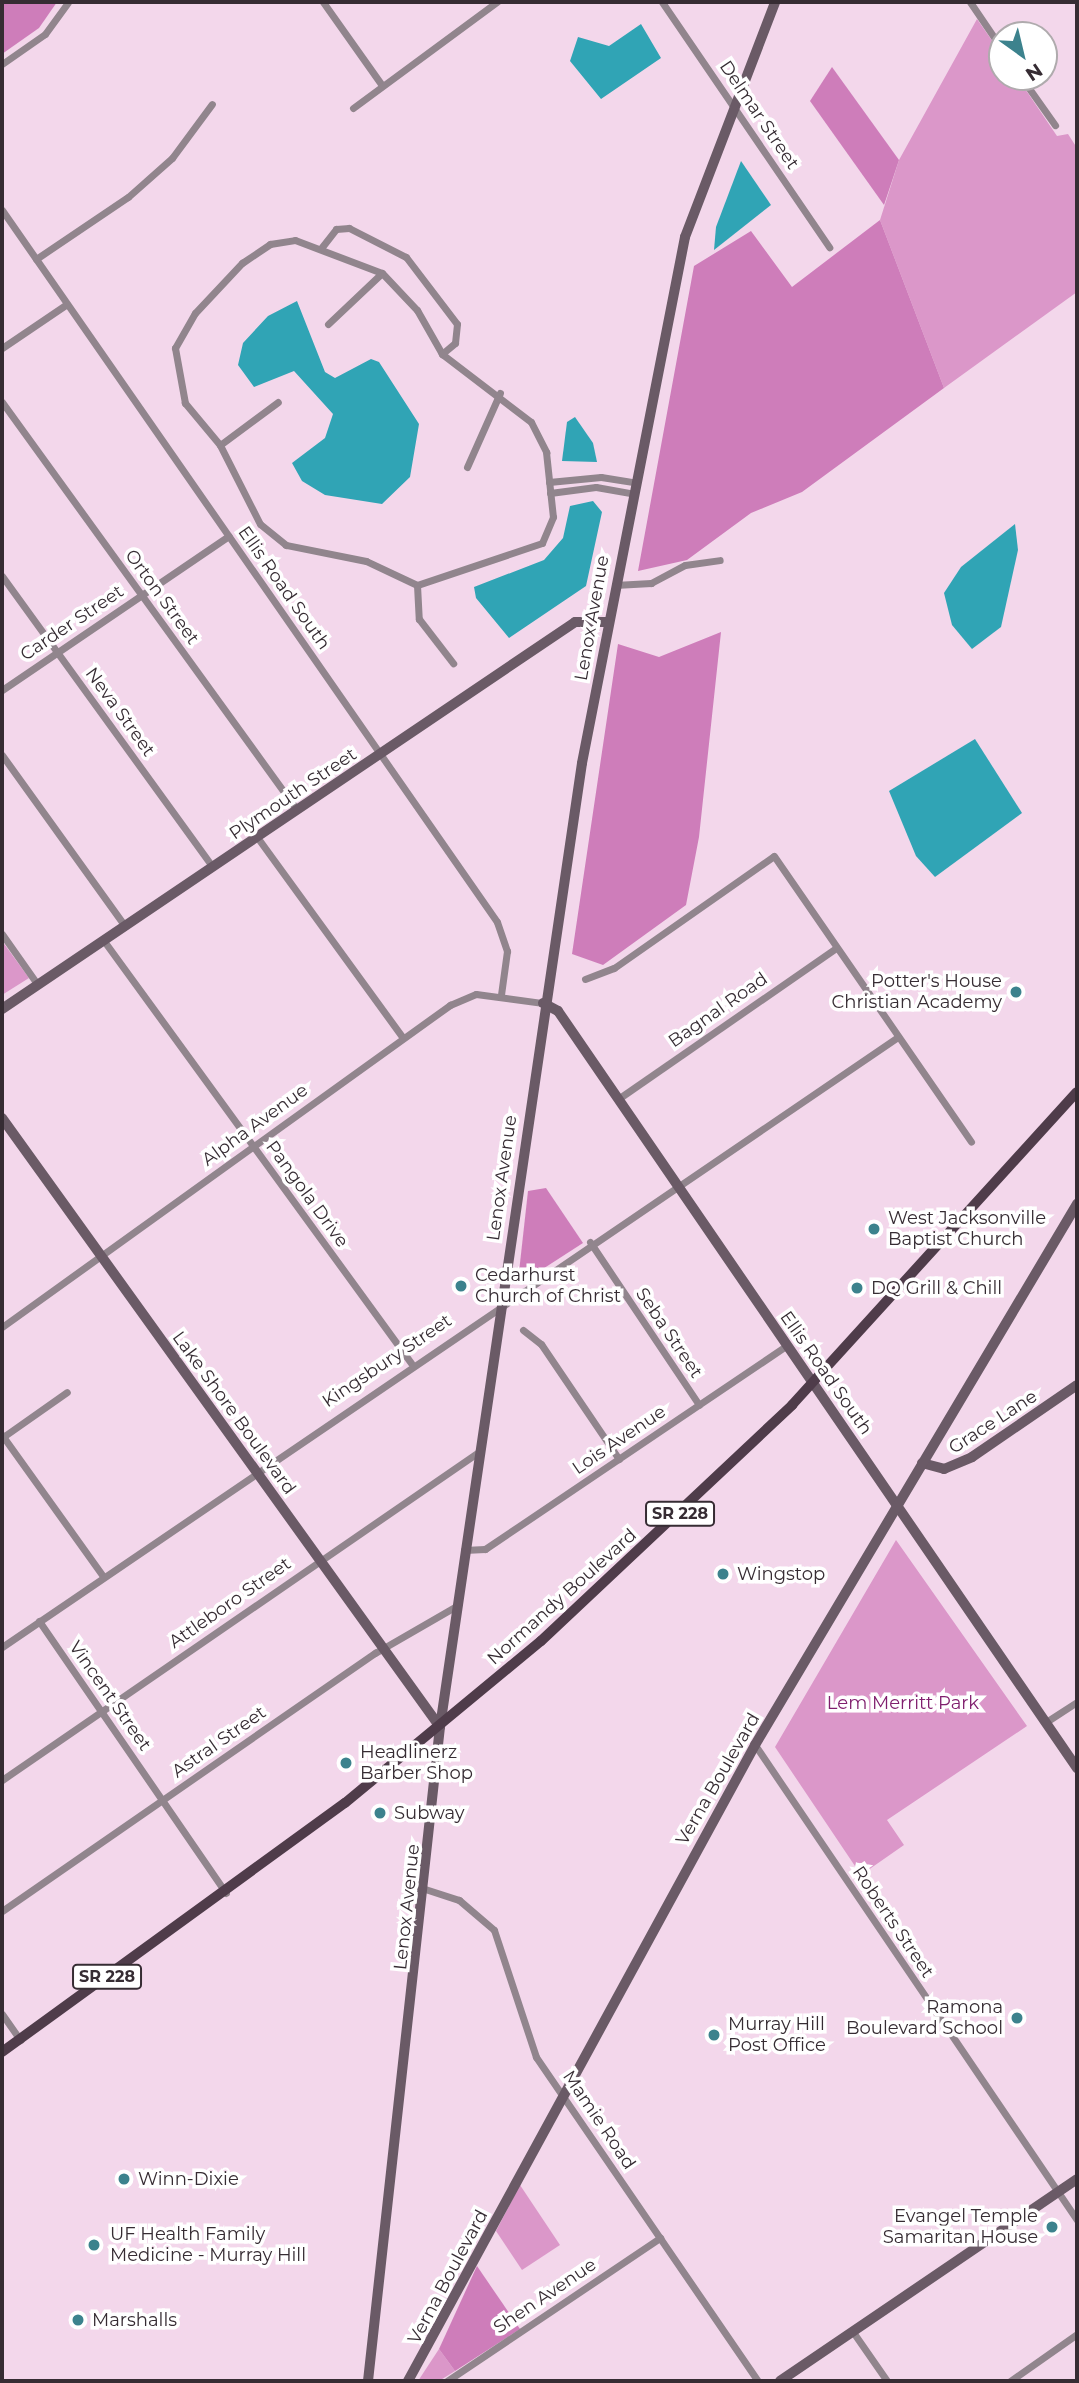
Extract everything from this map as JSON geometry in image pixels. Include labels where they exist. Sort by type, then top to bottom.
[{"type":"main road","name":"Normandy Boulevard","points":[[2,2052],[226,1893],[440,1727],[689,1506],[814,1382],[1077,1092]]},
{"type":"street","points":[[2,64],[45,34],[68,2]]},
{"type":"street","points":[[325,2],[381,84]]},
{"type":"street","points":[[353,108],[381,84],[497,2]]},
{"type":"street","name":"Delmar Street","points":[[662,2],[829,247]]},
{"type":"street","name":"Lenox Avenue","points":[[368,2381],[425,1889],[440,1727],[477,1453],[543,1003],[607,622],[631,488],[685,237],[732,102],[775,2]]},
{"type":"street","points":[[970,2],[988,28]]},
{"type":"street","points":[[1031,91],[1055,125]]},
{"type":"street","points":[[36,259],[137,189],[172,158],[212,104]]},
{"type":"street","name":"Ellis Road South","points":[[2,210],[503,932],[501,995]]},
{"type":"street","points":[[322,247],[336,229],[349,228],[406,257],[457,324],[455,343],[442,354]]},
{"type":"street","points":[[281,240],[322,247],[382,273],[417,310],[442,354],[500,393],[542,438],[552,523],[532,550],[417,585],[366,561],[302,552],[271,536],[220,445],[185,403],[175,359],[180,334],[217,287],[257,252],[281,240]]},
{"type":"street","points":[[328,324],[382,273]]},
{"type":"street","points":[[2,348],[67,304]]},
{"type":"street","points":[[467,467],[500,393]]},
{"type":"street","name":"Orton Street","points":[[2,402],[297,810]]},
{"type":"street","points":[[220,445],[278,402]]},
{"type":"street","points":[[549,482],[601,477],[631,488]]},
{"type":"street","points":[[550,493],[596,487],[631,488]]},
{"type":"street","name":"Carder Street","points":[[2,690],[229,536]]},
{"type":"street","points":[[614,585],[651,583],[685,565],[720,560]]},
{"type":"street","name":"Neva Street","points":[[2,576],[213,867]]},
{"type":"street","points":[[417,585],[419,619],[453,663]]},
{"type":"street","name":"Plymouth Street","points":[[2,1009],[575,622],[607,622]]},
{"type":"street","points":[[2,755],[125,926]]},
{"type":"street","points":[[257,837],[403,1038]]},
{"type":"street","points":[[584,979],[614,968],[774,856],[971,1142]]},
{"type":"street","points":[[2,934],[38,985]]},
{"type":"street","name":"Pangola Drive","points":[[104,941],[411,1363]]},
{"type":"street","name":"Bagnal Road","points":[[618,1099],[836,948]]},
{"type":"street","name":"Alpha Avenue","points":[[2,1327],[459,1000],[501,995],[543,1003]]},
{"type":"street","name":"Ellis Road South","points":[[543,1003],[558,1012],[898,1503],[1077,1768]]},
{"type":"street","name":"Kingsbury Street","points":[[2,1647],[255,1469],[500,1302],[677,1187],[898,1037]]},
{"type":"street","name":"Lake Shore Boulevard","points":[[2,1118],[440,1727]]},
{"type":"street","name":"Verna Boulevard","points":[[408,2381],[754,1745],[1077,1204]]},
{"type":"street","name":"Seba Street","points":[[590,1242],[699,1405]]},
{"type":"street","points":[[523,1330],[541,1345],[619,1459]]},
{"type":"street","name":"Lois Avenue","points":[[464,1550],[485,1549],[787,1345]]},
{"type":"street","name":"Grace Lane","points":[[922,1463],[944,1469],[972,1457],[1077,1385]]},
{"type":"street","points":[[67,1392],[3,1436],[103,1576]]},
{"type":"street","name":"Attleboro Street","points":[[2,1780],[477,1453]]},
{"type":"street","name":"Astral Street","points":[[2,1912],[385,1649],[458,1605]]},
{"type":"street","name":"Vincent Street","points":[[39,1621],[226,1893]]},
{"type":"street","points":[[1046,1723],[1077,1702]]},
{"type":"street","name":"Roberts Street","points":[[754,1745],[1077,2220]]},
{"type":"street","name":"Mamie Road","points":[[425,1889],[459,1900],[494,1930],[522,2026],[563,2095],[758,2381]]},
{"type":"street","points":[[2,2014],[20,2040]]},
{"type":"street","points":[[780,2381],[1077,2179]]},
{"type":"street","name":"Shen Avenue","points":[[447,2381],[660,2238]]},
{"type":"street","points":[[853,2332],[887,2381]]},
{"type":"street","points":[[1010,2381],[1077,2334]]},
{"type":"green space","points":[[977,19],[988,35],[988,91],[1026,91],[1057,136],[1068,134],[1077,148],[1077,292],[944,388],[880,220],[899,160]]},
{"type":"green space","points":[[2,941],[29,978],[2,995]]},
{"type":"green space","name":"Lem Merritt Park","points":[[896,1540],[1027,1726],[887,1820],[904,1845],[861,1875],[775,1747]]},
{"type":"green space","points":[[520,2185],[560,2245],[522,2270],[496,2231]]},
{"type":"green space","points":[[439,2349],[455,2371],[439,2381],[418,2381]]},
{"type":"shaded area","points":[[2,2],[57,2],[39,28],[2,54]]},
{"type":"shaded area","points":[[832,67],[899,160],[884,205],[810,101]]},
{"type":"shaded area","points":[[880,220],[944,388],[802,492],[751,513],[687,560],[638,571],[694,266],[751,231],[792,287]]},
{"type":"shaded area","points":[[721,632],[699,837],[686,905],[603,965],[572,954],[618,644],[659,657]]},
{"type":"shaded area","points":[[546,1188],[583,1243],[535,1274],[519,1272],[528,1191]]},
{"type":"shaded area","points":[[477,2266],[520,2329],[455,2371],[439,2349]]},
{"type":"water","points":[[641,24],[661,58],[601,99],[570,61],[578,37],[609,46]]},
{"type":"water","points":[[741,161],[771,205],[714,250],[716,227]]},
{"type":"water","points":[[297,301],[325,372],[335,378],[371,359],[379,362],[419,424],[410,477],[382,504],[325,495],[302,481],[292,463],[325,438],[333,414],[294,371],[254,387],[238,365],[243,343],[268,316]]},
{"type":"water","points":[[575,417],[593,443],[597,462],[562,461],[567,422]]},
{"type":"water","points":[[593,501],[602,512],[586,586],[509,638],[476,598],[474,587],[544,560],[563,538],[570,506]]},
{"type":"water","points":[[1015,524],[1018,550],[1001,627],[972,649],[952,625],[944,593],[961,567]]},
{"type":"water","points":[[975,739],[1022,813],[935,877],[916,856],[889,791]]},
{"type":"place","name":"Potter's House Christian Academy","points":[[1016,992]]},
{"type":"place","name":"West Jacksonville Baptist Church","points":[[874,1229]]},
{"type":"place","name":"Cedarhurst Church of Christ","points":[[461,1286]]},
{"type":"place","name":"DQ Grill & Chill","points":[[857,1288]]},
{"type":"place","name":"Wingstop","points":[[723,1574]]},
{"type":"place","name":"Headlinerz Barber Shop","points":[[346,1763]]},
{"type":"place","name":"Subway","points":[[380,1813]]},
{"type":"place","name":"Ramona Boulevard School","points":[[1017,2018]]},
{"type":"place","name":"Murray Hill Post Office","points":[[714,2035]]},
{"type":"place","name":"Winn-Dixie","points":[[124,2179]]},
{"type":"place","name":"Evangel Temple Samaritan House","points":[[1052,2227]]},
{"type":"place","name":"UF Health Family Medicine - Murray Hill","points":[[94,2245]]},
{"type":"place","name":"Marshalls","points":[[78,2320]]}]
